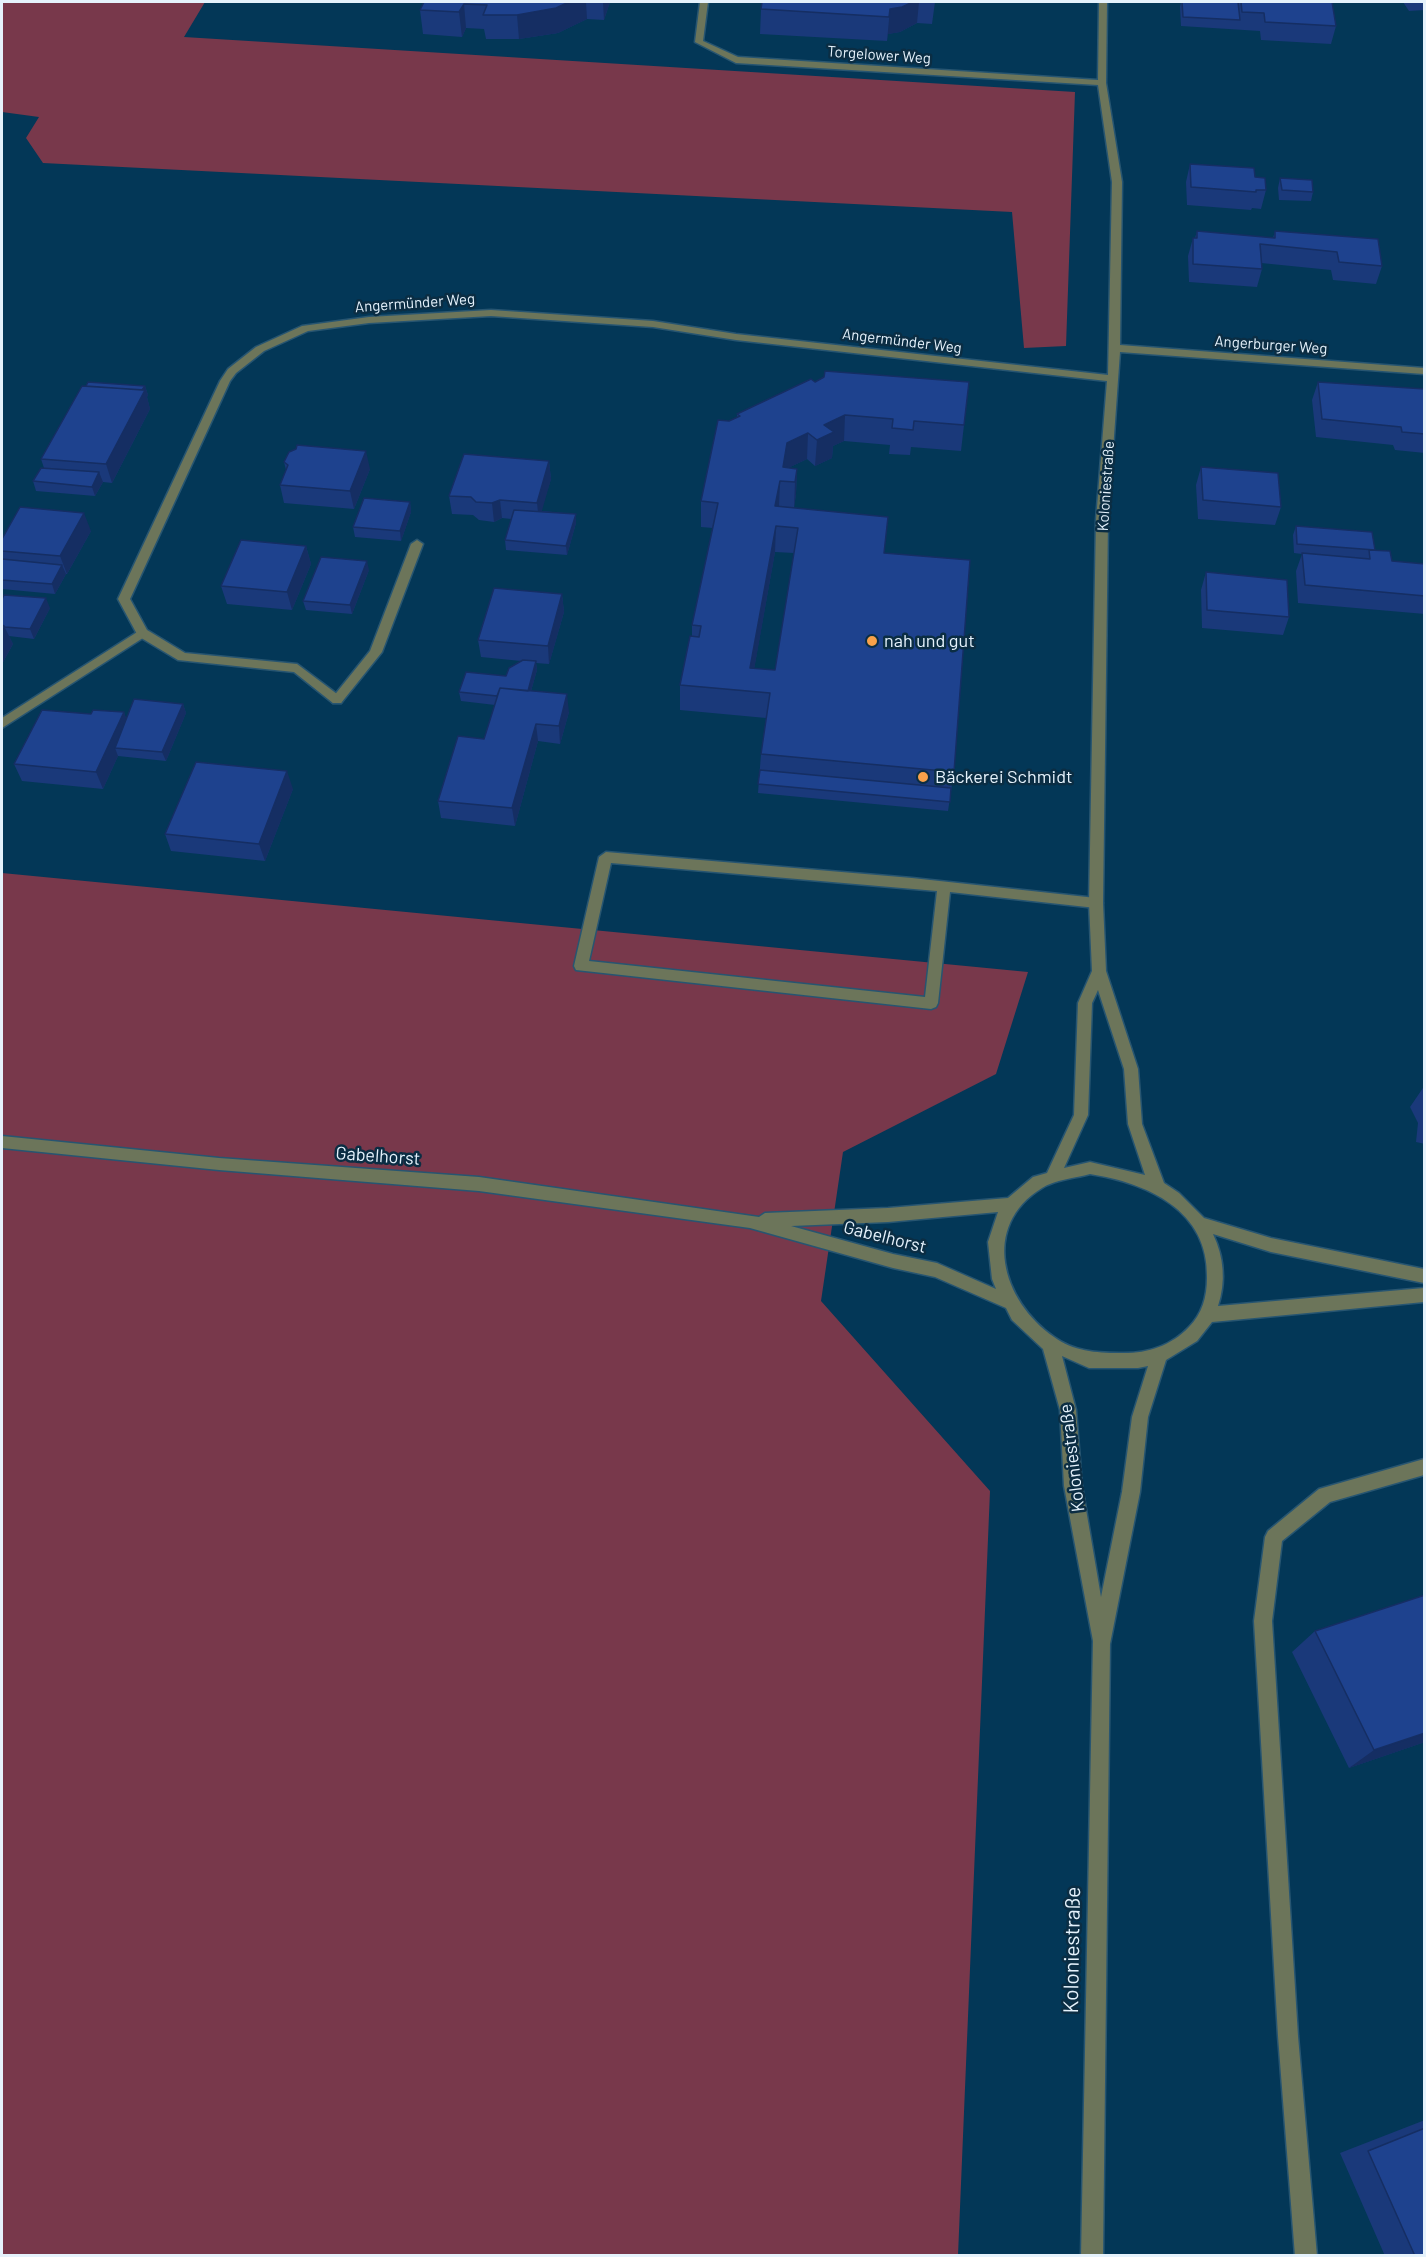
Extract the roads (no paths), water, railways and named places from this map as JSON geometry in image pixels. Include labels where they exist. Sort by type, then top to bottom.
[{"type":"street","name":"Torgelower Weg","points":[[704,2],[699,42],[735,60],[1102,83]]},
{"type":"street","name":"Koloniestraße","points":[[1103,2],[1102,83],[1117,182],[1114,380],[1102,520],[1096,903],[1099,971],[1131,1069],[1134,1124],[1157,1186]]},
{"type":"street","name":"Angermünder Weg","points":[[142,633],[124,599],[225,381],[232,371],[260,349],[306,328],[369,320],[491,313],[653,324],[736,337],[1114,380]]},
{"type":"street","name":"Angerburger Weg","points":[[1115,348],[1425,371]]},
{"type":"street","points":[[2,724],[142,633],[182,657],[297,668],[337,700],[376,652],[417,544]]},
{"type":"street","points":[[944,888],[931,1003],[581,966],[606,857],[944,888],[1096,903]]},
{"type":"street","name":"Koloniestraße","points":[[1054,1174],[1081,1115],[1084,1003],[1099,971]]},
{"type":"street","name":"Gabelhorst","points":[[2,1142],[219,1164],[479,1184],[750,1221],[893,1261],[937,1270],[1007,1301]]},
{"type":"street","points":[[1090,1168],[1123,1173],[1157,1186],[1178,1201],[1199,1224],[1208,1241],[1214,1259],[1216,1286],[1208,1315],[1185,1341],[1159,1357],[1121,1364],[1080,1358],[1050,1344],[1025,1323],[1007,1301],[995,1263],[997,1233],[1011,1204],[1026,1189],[1054,1174],[1090,1168]]},
{"type":"street","name":"Gabelhorst","points":[[750,1221],[888,1215],[1011,1204]]},
{"type":"street","points":[[1199,1224],[1270,1245],[1425,1275]]},
{"type":"street","points":[[1208,1315],[1274,1305],[1345,1304],[1425,1295]]},
{"type":"street","name":"Koloniestraße","points":[[1050,1344],[1068,1410],[1073,1486],[1101,1644]]},
{"type":"street","name":"Koloniestraße","points":[[1092,2256],[1101,1644],[1131,1492],[1140,1417],[1159,1357]]},
{"type":"street","points":[[1306,2256],[1288,2036],[1263,1621],[1274,1537],[1325,1495],[1425,1467]]},
{"type":"place","name":"nah und gut","points":[[872,641]]},
{"type":"place","name":"Bäckerei Schmidt","points":[[923,777]]}]
